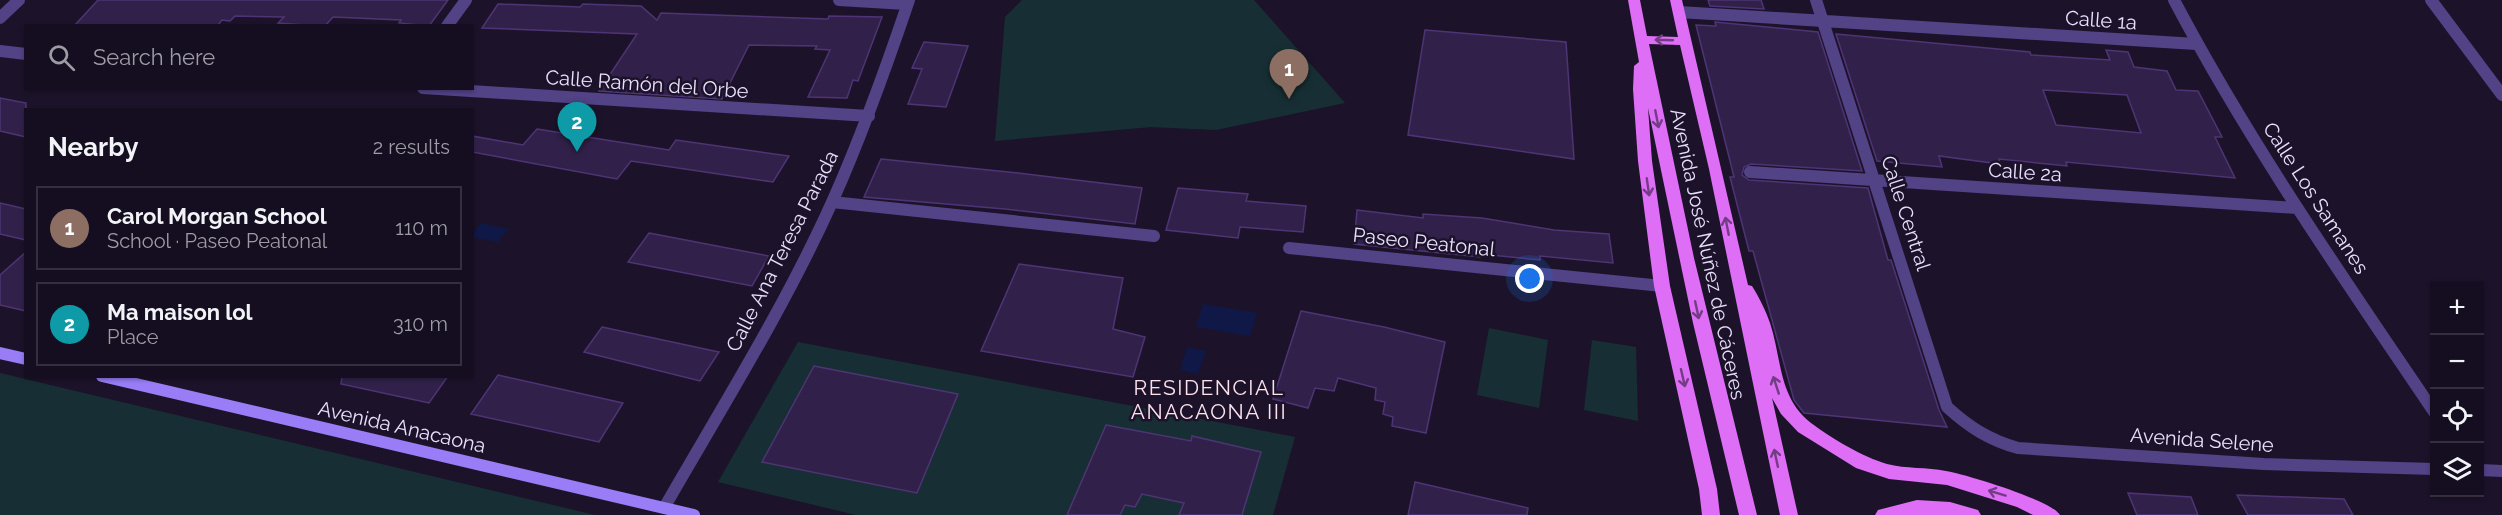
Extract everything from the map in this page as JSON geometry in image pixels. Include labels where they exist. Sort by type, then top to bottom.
[{"type":"main road","name":"Avenida José Núñez de Cáceres","points":[[1634,0],[1679,229],[1708,361],[1748,515]]},
{"type":"main road","name":"Avenida José Núñez de Cáceres","points":[[1678,6],[1789,515]]},
{"type":"main road","points":[[1686,41],[1642,42],[1640,89],[1645,161],[1662,286],[1712,515]]},
{"type":"main road","points":[[1734,262],[1762,323],[1776,389],[1787,409],[1804,427],[1862,463],[1890,472],[1947,478],[2021,501],[2051,515]]},
{"type":"main road","points":[[0,353],[24,359]]},
{"type":"main road","name":"Avenida Anacaona","points":[[111,378],[694,515]]},
{"type":"main road","points":[[1884,515],[1898,509],[1941,506],[1972,515]]},
{"type":"street","points":[[0,18],[19,0]]},
{"type":"street","points":[[448,24],[466,0]]},
{"type":"street","points":[[839,0],[907,2]]},
{"type":"street","name":"Calle Central","points":[[1816,0],[1947,407],[1971,430]]},
{"type":"street","name":"Calle Los Samanes","points":[[2174,0],[2196,44],[2297,208],[2430,406]]},
{"type":"street","points":[[2431,0],[2502,95]]},
{"type":"street","name":"Calle Ana Teresa Parada","points":[[664,508],[775,315],[832,202],[869,116],[907,2]]},
{"type":"street","name":"Calle 1a","points":[[1678,6],[1823,21],[2196,44]]},
{"type":"street","points":[[0,51],[24,54]]},
{"type":"street","name":"Calle Ramón del Orbe","points":[[455,90],[869,116]]},
{"type":"street","name":"Calle 2a","points":[[1750,172],[2297,208]]},
{"type":"street","points":[[832,202],[1154,236]]},
{"type":"street","name":"Paseo Peatonal","points":[[1289,248],[1662,286]]},
{"type":"street","name":"Avenida Selene","points":[[1971,430],[1992,441],[2018,448],[2264,465],[2430,469]]},
{"type":"street","points":[[2484,470],[2502,471]]},
{"type":"green space","points":[[1022,0],[1254,0],[1345,103],[1216,130],[1151,127],[995,141],[1005,17]]},
{"type":"green space","points":[[1489,328],[1548,340],[1539,408],[1477,395]]},
{"type":"green space","points":[[1592,340],[1636,347],[1638,421],[1584,410]]},
{"type":"green space","points":[[798,342],[1295,437],[1273,515],[856,515],[718,482]]},
{"type":"green space","points":[[0,373],[595,515],[0,515]]},
{"type":"shaded area","points":[[481,223],[509,229],[497,242],[474,237],[474,232]]},
{"type":"shaded area","points":[[1203,304],[1257,313],[1250,336],[1196,327]]},
{"type":"shaded area","points":[[1187,347],[1206,351],[1198,374],[1180,370]]},
{"type":"building","points":[[98,0],[448,0],[430,24],[399,23],[401,20],[333,17],[327,24],[291,24],[278,23],[284,17],[235,16],[230,21],[222,20],[219,24],[76,24]]},
{"type":"building","points":[[1708,0],[1761,0],[1764,9],[1710,6]]},
{"type":"building","points":[[498,4],[580,7],[583,4],[641,6],[657,20],[661,13],[828,19],[829,16],[882,17],[858,81],[853,80],[847,98],[808,97],[830,50],[815,49],[817,46],[749,45],[722,99],[599,91],[637,34],[482,28]]},
{"type":"building","points":[[1715,22],[1818,32],[1862,171],[1751,164],[1744,167],[1742,175],[1749,180],[1868,188],[1888,260],[1891,260],[1939,410],[1947,427],[1804,413],[1794,400],[1753,251],[1749,251],[1730,177],[1734,177],[1696,25],[1716,26]]},
{"type":"building","points":[[1425,30],[1566,42],[1574,159],[1408,135]]},
{"type":"building","points":[[1836,34],[2030,52],[2031,55],[2110,60],[2106,50],[2128,52],[2134,67],[2167,71],[2176,90],[2198,91],[2222,137],[2215,137],[2235,178],[2066,162],[2067,166],[1999,159],[2000,164],[1939,156],[1942,167],[1877,161]],"holes":[[[2043,90],[2127,95],[2141,133],[2056,125]]]},
{"type":"building","points":[[924,42],[968,46],[946,107],[908,104],[922,69],[912,68]]},
{"type":"building","points":[[0,98],[26,103],[24,137],[0,131]]},
{"type":"building","points":[[537,129],[669,150],[676,140],[789,156],[773,182],[631,161],[617,179],[474,152],[474,136],[523,145]]},
{"type":"building","points":[[881,159],[1142,188],[1135,224],[1005,209],[864,197]]},
{"type":"building","points":[[1178,188],[1248,194],[1246,201],[1306,206],[1303,232],[1240,227],[1238,238],[1166,230]]},
{"type":"building","points":[[0,203],[24,209],[24,240],[0,234]]},
{"type":"building","points":[[1357,210],[1423,218],[1423,214],[1482,218],[1554,230],[1609,234],[1613,263],[1540,256],[1540,260],[1480,254],[1480,257],[1354,244]]},
{"type":"building","points":[[649,233],[769,256],[752,286],[628,262]]},
{"type":"building","points":[[24,254],[24,311],[0,305],[0,275]]},
{"type":"building","points":[[1019,264],[1123,278],[1113,329],[1145,337],[1133,377],[981,351]]},
{"type":"building","points":[[1301,311],[1384,327],[1445,342],[1426,433],[1392,426],[1393,417],[1383,414],[1385,402],[1375,400],[1376,388],[1338,378],[1334,391],[1315,388],[1308,408],[1273,399]]},
{"type":"building","points":[[602,327],[719,352],[700,381],[584,352]]},
{"type":"building","points":[[814,366],[958,394],[917,493],[762,462]]},
{"type":"building","points":[[498,375],[623,403],[599,442],[471,414]]},
{"type":"building","points":[[342,378],[447,378],[429,403],[341,384]]},
{"type":"building","points":[[1106,425],[1191,441],[1192,436],[1261,452],[1242,515],[1179,515],[1184,503],[1142,494],[1135,507],[1125,505],[1120,515],[1067,515]]},
{"type":"building","points":[[1415,482],[1528,508],[1527,515],[1408,515]]},
{"type":"building","points":[[2128,493],[2191,497],[2198,515],[2137,515]]},
{"type":"building","points":[[2237,495],[2344,499],[2353,515],[2248,515]]},
{"type":"place","name":"Carol Morgan School","points":[[1289,99]]},
{"type":"place","name":"Ma maison lol","points":[[577,152]]},
{"type":"district","name":"RESIDENCIAL ANACAONA III","points":[[1209,399]]}]
